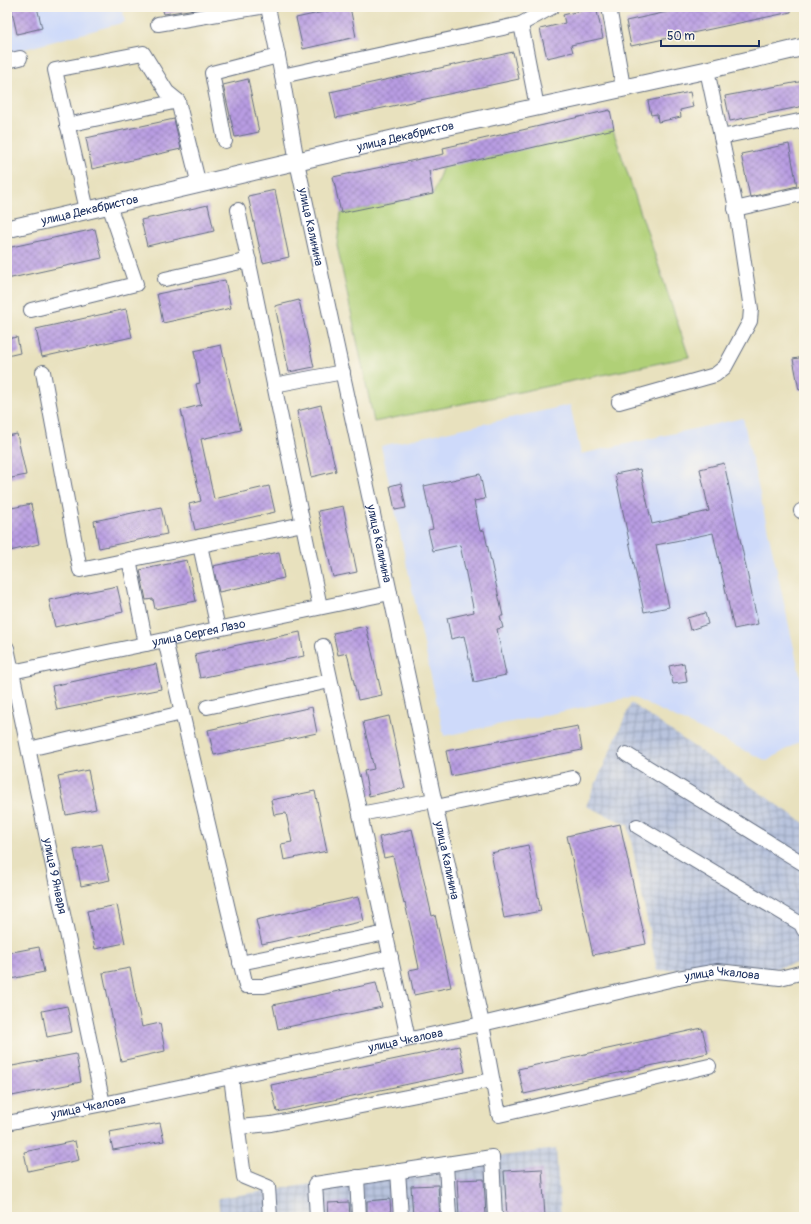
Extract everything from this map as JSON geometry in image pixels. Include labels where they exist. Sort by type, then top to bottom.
[{"type":"main road","name":"улица Декабристов","points":[[7,229],[431,130],[623,87],[707,70],[804,47]]},
{"type":"street","points":[[158,24],[260,7]]},
{"type":"street","name":"улица Калинина","points":[[268,7],[297,162],[482,1024],[499,1115],[709,1066]]},
{"type":"street","points":[[282,76],[521,24],[552,7]]},
{"type":"street","points":[[609,7],[623,87]]},
{"type":"street","points":[[521,24],[537,107]]},
{"type":"street","points":[[87,210],[55,70],[142,53],[167,92],[178,101],[199,185]]},
{"type":"street","points":[[225,140],[212,72],[278,56]]},
{"type":"street","points":[[619,402],[715,375],[725,367],[750,321],[751,309],[736,209],[707,70]]},
{"type":"street","points":[[67,125],[178,101]]},
{"type":"street","points":[[721,137],[804,120]]},
{"type":"street","points":[[736,209],[801,194],[804,195]]},
{"type":"street","points":[[31,310],[136,284],[109,205]]},
{"type":"street","points":[[238,210],[320,607]]},
{"type":"street","points":[[165,278],[249,260]]},
{"type":"street","points":[[43,372],[80,570],[303,524]]},
{"type":"street","points":[[274,385],[343,372]]},
{"type":"street","points":[[200,545],[218,629]]},
{"type":"street","points":[[129,559],[146,644]]},
{"type":"street","name":"улица Сергея Лазо","points":[[10,673],[390,593]]},
{"type":"street","points":[[165,640],[246,986],[264,986],[391,956]]},
{"type":"street","points":[[323,646],[408,1040]]},
{"type":"street","name":"улица 9 Января","points":[[7,648],[10,673],[29,749],[103,1104]]},
{"type":"street","points":[[207,707],[330,681]]},
{"type":"street","points":[[29,749],[182,713]]},
{"type":"street","points":[[626,754],[804,864]]},
{"type":"street","points":[[360,814],[435,803],[573,778]]},
{"type":"street","points":[[637,826],[803,924]]},
{"type":"street","points":[[240,963],[386,933]]},
{"type":"street","name":"улица Чкалова","points":[[7,1123],[408,1040],[678,978],[718,971],[780,978],[804,972]]},
{"type":"street","points":[[231,1077],[244,1176],[268,1188],[270,1217]]},
{"type":"street","points":[[238,1128],[271,1124],[492,1080]]},
{"type":"street","points":[[317,1217],[314,1184],[492,1157],[495,1217]]},
{"type":"street","points":[[446,1164],[449,1217]]},
{"type":"street","points":[[398,1171],[401,1217]]},
{"type":"street","points":[[357,1177],[359,1217]]},
{"type":"shaded area","points":[[7,7],[122,7],[125,22],[7,54]]},
{"type":"shaded area","points":[[570,405],[581,454],[743,418],[804,693],[804,739],[767,761],[632,697],[444,736],[381,446]]},
{"type":"shaded area","points":[[631,703],[804,823],[804,962],[762,971],[730,963],[657,971],[628,825],[586,806]]},
{"type":"shaded area","points":[[556,1149],[561,1217],[220,1217],[218,1198],[492,1157]]},
{"type":"green space","points":[[612,127],[689,357],[374,422],[337,245],[341,213],[433,194],[444,163]]},
{"type":"building","points":[[11,7],[37,7],[42,28],[17,34]]},
{"type":"building","points":[[162,7],[207,7],[164,14]]},
{"type":"building","points":[[350,7],[356,37],[303,49],[296,18]]},
{"type":"building","points":[[596,7],[603,38],[571,45],[573,52],[547,58],[540,29],[565,23],[563,15]]},
{"type":"building","points":[[690,7],[791,7],[791,12],[631,46],[626,21]]},
{"type":"building","points":[[513,52],[519,79],[336,118],[330,92]]},
{"type":"building","points":[[248,79],[259,132],[235,137],[223,85]]},
{"type":"building","points":[[804,81],[804,106],[730,121],[725,96]]},
{"type":"building","points":[[690,92],[693,107],[680,110],[681,117],[658,122],[657,114],[651,115],[648,101]]},
{"type":"building","points":[[610,110],[614,129],[429,171],[433,194],[341,213],[333,177],[444,154],[443,148]]},
{"type":"building","points":[[174,119],[181,149],[92,169],[86,138]]},
{"type":"building","points":[[789,144],[797,186],[750,197],[741,154]]},
{"type":"building","points":[[275,190],[289,257],[263,263],[248,196]]},
{"type":"building","points":[[208,205],[214,231],[147,246],[141,220]]},
{"type":"building","points":[[95,229],[102,258],[7,279],[7,248]]},
{"type":"building","points":[[225,280],[231,308],[163,323],[157,294]]},
{"type":"building","points":[[299,300],[314,367],[289,372],[275,306]]},
{"type":"building","points":[[126,309],[132,337],[42,357],[36,329]]},
{"type":"building","points":[[17,337],[20,353],[7,356],[7,339]]},
{"type":"building","points":[[221,345],[241,430],[201,439],[214,499],[269,486],[275,512],[195,530],[189,504],[201,501],[181,410],[201,405],[196,384],[200,383],[194,351]]},
{"type":"building","points":[[804,357],[804,389],[799,390],[793,359]]},
{"type":"building","points":[[321,405],[336,471],[311,477],[297,411]]},
{"type":"building","points":[[17,434],[26,475],[7,479],[7,436]]},
{"type":"building","points":[[724,463],[758,624],[734,629],[713,533],[656,545],[669,607],[644,612],[615,474],[640,469],[652,524],[709,511],[700,469]]},
{"type":"building","points":[[480,474],[485,499],[474,501],[480,531],[484,530],[503,616],[500,616],[503,628],[497,629],[506,675],[474,682],[464,636],[451,639],[447,618],[474,612],[460,545],[433,551],[428,530],[433,529],[424,486]]},
{"type":"building","points":[[401,483],[406,508],[395,510],[390,486]]},
{"type":"building","points":[[31,504],[39,544],[10,551],[7,538],[7,509]]},
{"type":"building","points":[[343,506],[357,572],[333,577],[318,511]]},
{"type":"building","points":[[161,507],[167,534],[99,548],[94,521]]},
{"type":"building","points":[[279,552],[284,578],[219,592],[213,566]]},
{"type":"building","points":[[187,560],[196,601],[155,609],[153,599],[146,600],[140,570]]},
{"type":"building","points":[[117,586],[123,612],[55,627],[49,600]]},
{"type":"building","points":[[705,613],[708,624],[690,630],[687,618]]},
{"type":"building","points":[[366,626],[382,695],[358,700],[347,653],[338,655],[333,633]]},
{"type":"building","points":[[300,632],[304,656],[200,678],[195,654]]},
{"type":"building","points":[[684,663],[687,682],[673,684],[669,666]]},
{"type":"building","points":[[156,664],[161,689],[57,710],[52,686]]},
{"type":"building","points":[[312,707],[317,733],[214,755],[208,730]]},
{"type":"building","points":[[389,716],[405,788],[369,796],[364,771],[374,769],[363,722]]},
{"type":"building","points":[[578,726],[582,750],[451,776],[446,751]]},
{"type":"building","points":[[88,770],[96,809],[66,815],[58,776]]},
{"type":"building","points":[[315,791],[327,851],[284,860],[281,844],[292,842],[286,813],[274,815],[271,800]]},
{"type":"building","points":[[620,824],[646,944],[593,955],[567,836]]},
{"type":"building","points":[[412,829],[432,916],[435,915],[451,987],[414,995],[409,970],[419,968],[405,903],[404,904],[393,856],[384,858],[379,837]]},
{"type":"building","points":[[102,844],[110,880],[81,886],[74,850]]},
{"type":"building","points":[[528,845],[541,911],[504,918],[491,853]]},
{"type":"building","points":[[358,897],[364,921],[262,944],[256,920]]},
{"type":"building","points":[[117,905],[125,943],[95,949],[87,911]]},
{"type":"building","points":[[39,947],[44,972],[11,979],[7,953]]},
{"type":"building","points":[[130,968],[142,1027],[160,1023],[165,1051],[121,1061],[103,973]]},
{"type":"building","points":[[376,983],[382,1007],[278,1029],[273,1005]]},
{"type":"building","points":[[67,1006],[72,1032],[47,1037],[42,1011]]},
{"type":"building","points":[[702,1028],[708,1053],[524,1094],[518,1069]]},
{"type":"building","points":[[459,1046],[465,1072],[277,1112],[271,1085]]},
{"type":"building","points":[[76,1054],[81,1082],[12,1096],[7,1067]]},
{"type":"building","points":[[160,1123],[164,1141],[113,1150],[109,1132]]},
{"type":"building","points":[[75,1141],[79,1160],[28,1171],[24,1152]]},
{"type":"building","points":[[542,1169],[545,1217],[507,1217],[504,1171]]},
{"type":"building","points":[[484,1179],[486,1217],[459,1217],[457,1180]]},
{"type":"building","points":[[438,1185],[440,1217],[413,1217],[411,1186]]},
{"type":"building","points":[[390,1199],[391,1217],[367,1217],[367,1201]]},
{"type":"building","points":[[349,1202],[350,1217],[329,1217],[328,1203]]}]
